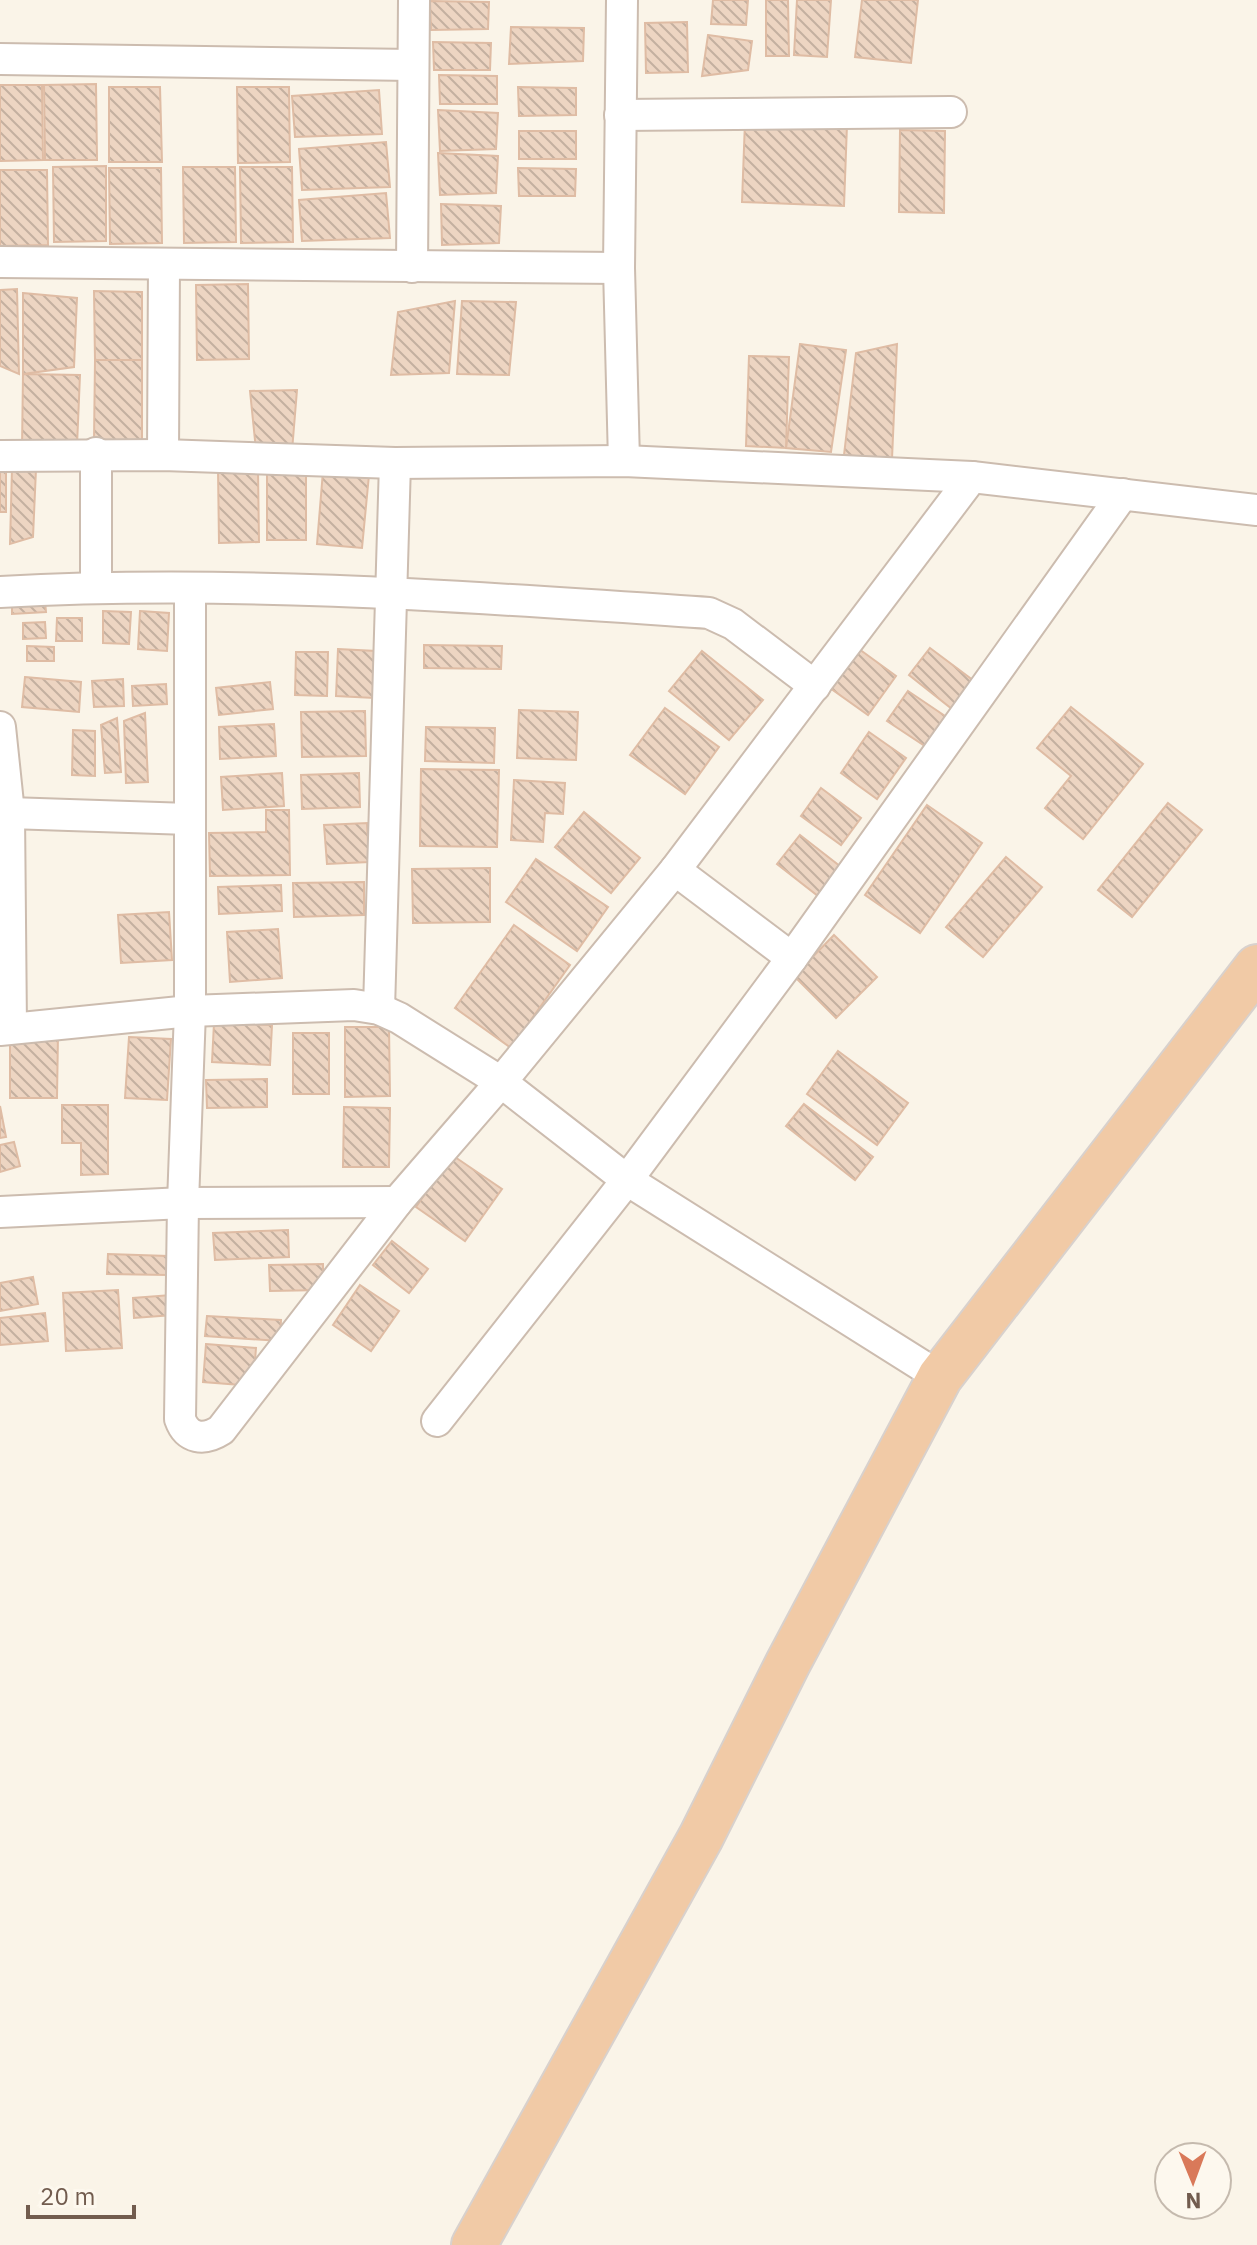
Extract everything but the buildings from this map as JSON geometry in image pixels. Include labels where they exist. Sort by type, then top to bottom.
[{"type":"highway","points":[[474,2245],[701,1837],[788,1663],[940,1377],[1257,967]]},
{"type":"street","points":[[412,267],[414,0]]},
{"type":"street","points":[[622,0],[619,268],[624,461]]},
{"type":"street","points":[[0,59],[413,65]]},
{"type":"street","points":[[620,115],[951,112]]},
{"type":"street","points":[[0,262],[619,268]]},
{"type":"street","points":[[163,455],[164,264]]},
{"type":"street","points":[[96,453],[96,587]]},
{"type":"street","points":[[0,456],[96,453],[395,463],[624,461],[972,477],[1257,510]]},
{"type":"street","points":[[379,1009],[395,463]]},
{"type":"street","points":[[190,588],[190,1011],[180,1419],[183,1428],[192,1436],[202,1438],[213,1436],[221,1430],[397,1202],[501,1082],[675,870],[972,477]]},
{"type":"street","points":[[437,1421],[627,1180],[792,958],[1123,494]]},
{"type":"street","points":[[0,592],[96,587],[390,592],[709,613],[723,617],[815,686]]},
{"type":"street","points":[[0,727],[9,813],[5,1029],[190,1011],[354,1005],[379,1009],[399,1018],[501,1082],[627,1180],[940,1377]]},
{"type":"street","points":[[9,813],[189,819]]},
{"type":"street","points":[[675,870],[792,958]]},
{"type":"street","points":[[0,1212],[183,1203],[397,1202]]}]
